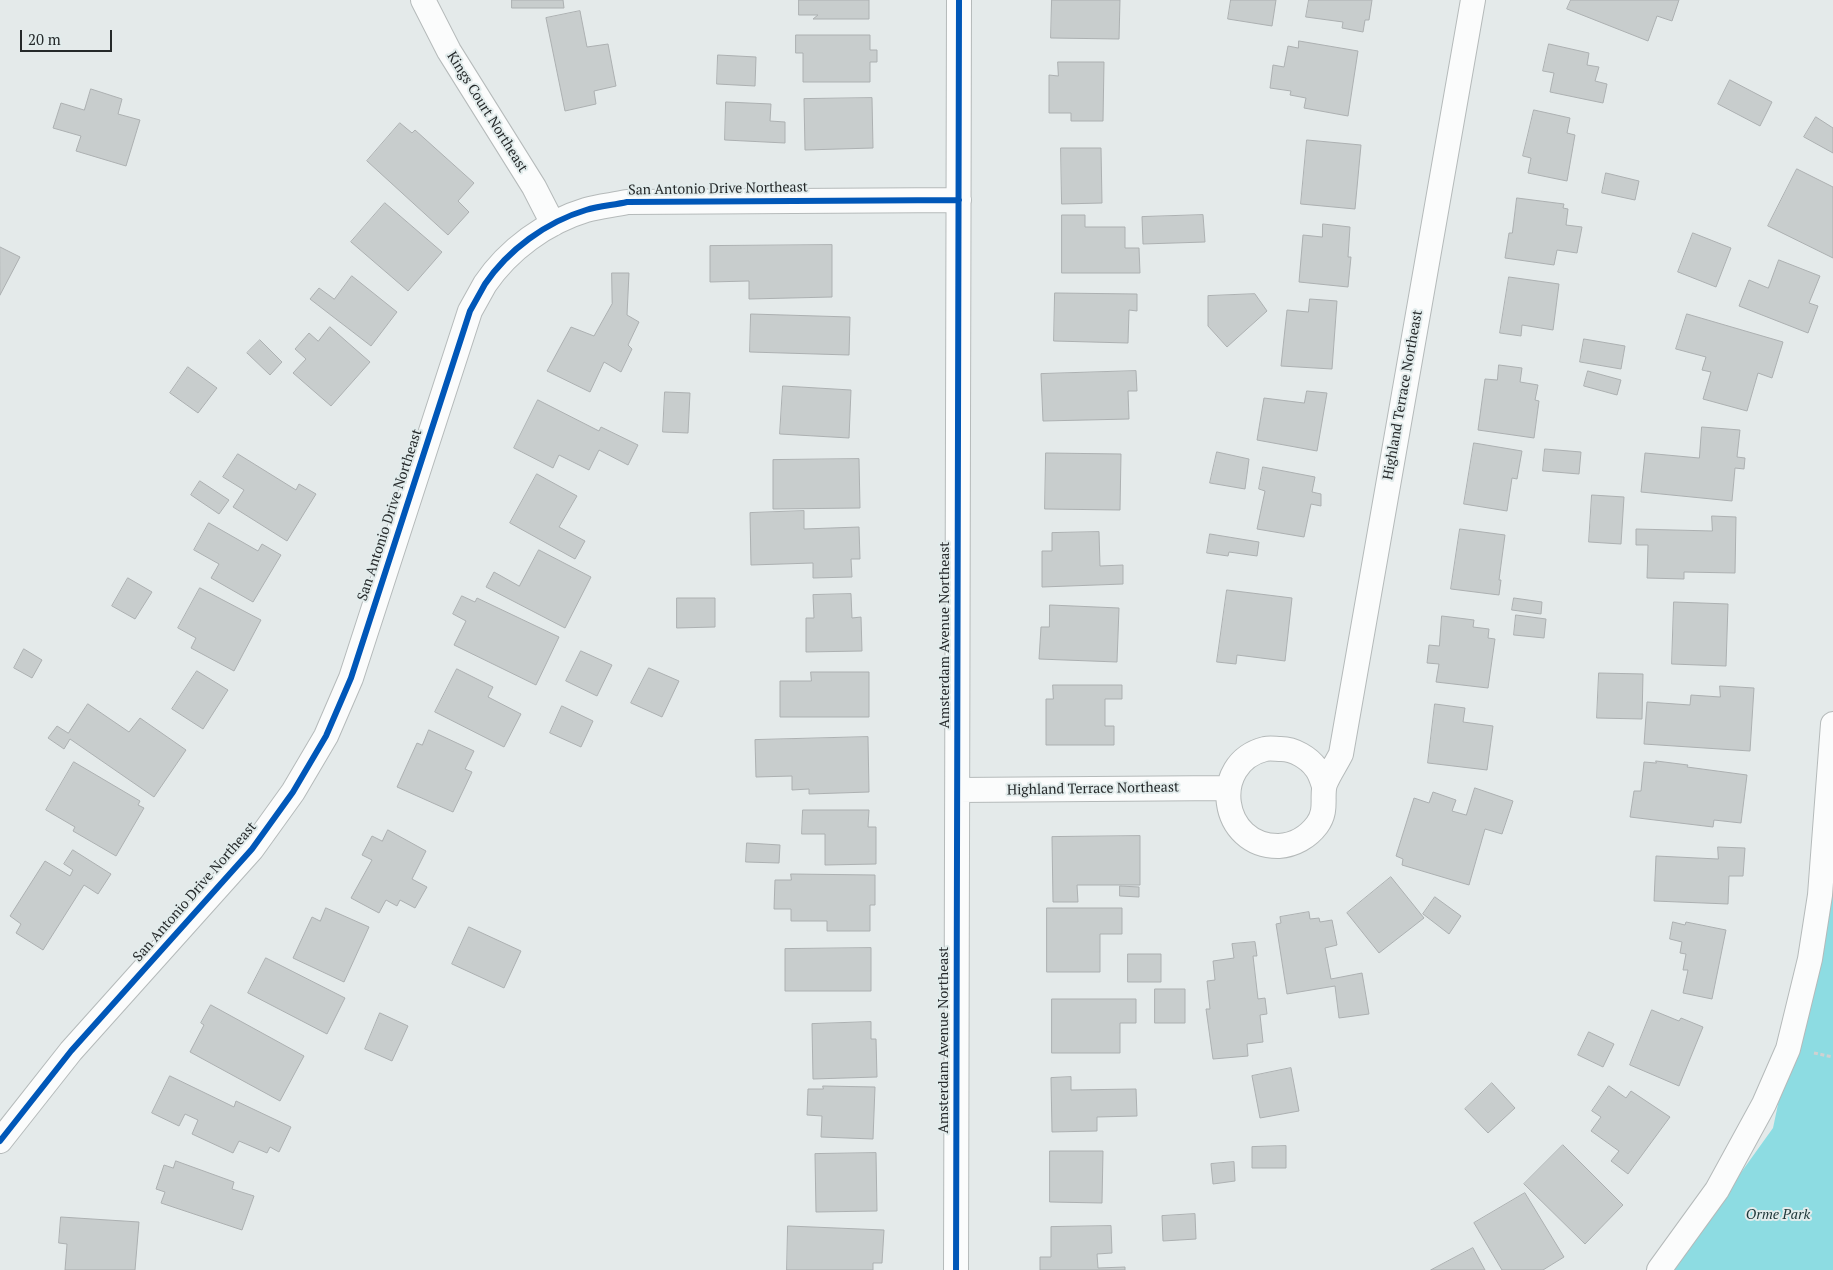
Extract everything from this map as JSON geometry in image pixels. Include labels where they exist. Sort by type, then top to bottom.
[{"type":"street","name":"Kings Court Northeast","points":[[423,0],[449,51],[534,187],[553,224]]},
{"type":"street","name":"Amsterdam Avenue Northeast","points":[[956,1270],[959,0]]},
{"type":"street","name":"Highland Terrace Northeast","points":[[958,790],[1228,788],[1228,807],[1236,825],[1250,839],[1267,846],[1287,846],[1305,838],[1318,824],[1325,806],[1324,786],[1341,754],[1473,0]]},
{"type":"street","name":"San Antonio Drive Northeast","points":[[0,1140],[71,1051],[252,848],[294,792],[326,736],[351,678],[470,311],[486,283],[504,260],[529,239],[553,224],[586,210],[627,202],[959,200]]},
{"type":"street","points":[[1659,1270],[1717,1190],[1764,1104],[1788,1049],[1810,959],[1820,895],[1833,724]]},
{"type":"street","points":[[1228,788],[1236,770],[1249,756],[1266,749],[1285,749],[1303,756],[1317,769],[1324,786]]},
{"type":"green space","name":"Orme Park","points":[[1833,835],[1833,1270],[1671,1270],[1773,1128],[1830,859]]},
{"type":"building","points":[[512,0],[563,0],[564,8],[512,8]]},
{"type":"building","points":[[799,0],[869,0],[869,19],[813,19],[818,15],[799,15]]},
{"type":"building","points":[[1052,0],[1120,0],[1119,39],[1051,38]]},
{"type":"building","points":[[1231,0],[1276,0],[1272,26],[1228,19]]},
{"type":"building","points":[[1309,0],[1372,0],[1369,20],[1365,20],[1363,32],[1342,28],[1343,22],[1306,17]]},
{"type":"building","points":[[1571,0],[1679,0],[1672,21],[1657,16],[1648,41],[1567,9]]},
{"type":"building","points":[[580,11],[587,47],[608,44],[616,86],[594,91],[596,104],[565,111],[546,18]]},
{"type":"building","points":[[796,35],[870,35],[870,50],[877,50],[877,62],[870,62],[870,82],[803,82],[803,53],[796,53]]},
{"type":"building","points":[[1299,41],[1358,51],[1348,116],[1304,108],[1306,98],[1290,95],[1291,91],[1270,88],[1273,65],[1284,67],[1288,46],[1298,48]]},
{"type":"building","points":[[1549,44],[1589,53],[1587,65],[1599,67],[1595,81],[1607,84],[1603,103],[1550,92],[1554,73],[1543,71]]},
{"type":"building","points":[[718,55],[756,57],[755,86],[717,84]]},
{"type":"building","points":[[1058,62],[1104,62],[1103,121],[1071,121],[1071,113],[1049,113],[1049,75],[1058,76]]},
{"type":"building","points":[[1730,80],[1772,102],[1760,126],[1718,104]]},
{"type":"building","points":[[91,89],[122,99],[118,114],[140,120],[126,166],[76,151],[81,136],[53,128],[61,103],[84,110]]},
{"type":"building","points":[[872,98],[873,148],[805,150],[804,99]]},
{"type":"building","points":[[726,102],[771,104],[770,121],[785,122],[785,143],[725,140]]},
{"type":"building","points":[[1534,110],[1570,118],[1567,133],[1575,135],[1567,181],[1528,173],[1531,158],[1523,156]]},
{"type":"building","points":[[1816,117],[1833,128],[1833,153],[1804,137]]},
{"type":"building","points":[[400,123],[412,133],[415,130],[474,183],[458,201],[469,212],[448,235],[367,161]]},
{"type":"building","points":[[1307,140],[1361,145],[1355,209],[1301,204]]},
{"type":"building","points":[[1061,148],[1101,148],[1102,203],[1062,204]]},
{"type":"building","points":[[1797,169],[1833,187],[1833,258],[1768,226]]},
{"type":"building","points":[[1606,173],[1639,181],[1635,200],[1602,193]]},
{"type":"building","points":[[1517,198],[1564,204],[1563,208],[1568,209],[1566,225],[1582,227],[1577,253],[1557,250],[1554,265],[1505,258],[1509,233],[1512,233]]},
{"type":"building","points":[[385,203],[442,252],[408,291],[351,242]]},
{"type":"building","points":[[1062,215],[1085,215],[1085,227],[1125,227],[1125,248],[1139,248],[1140,273],[1062,273]]},
{"type":"building","points":[[1203,215],[1205,242],[1143,244],[1142,217]]},
{"type":"building","points":[[1323,224],[1350,227],[1348,257],[1351,257],[1348,287],[1299,282],[1303,235],[1322,237]]},
{"type":"building","points":[[1693,233],[1731,248],[1716,287],[1678,272]]},
{"type":"building","points":[[832,245],[832,297],[749,299],[749,281],[710,282],[710,246]]},
{"type":"building","points":[[0,247],[20,257],[0,295]]},
{"type":"building","points":[[1779,260],[1820,276],[1809,303],[1818,306],[1808,333],[1739,306],[1749,280],[1768,288]]},
{"type":"building","points":[[612,273],[629,273],[627,315],[639,322],[628,345],[632,349],[621,372],[604,362],[590,392],[547,371],[571,327],[594,336],[612,304]]},
{"type":"building","points":[[352,276],[397,312],[371,346],[310,299],[319,288],[334,299]]},
{"type":"building","points":[[1509,277],[1559,284],[1553,330],[1522,325],[1521,336],[1500,333]]},
{"type":"building","points":[[1055,293],[1137,294],[1137,311],[1129,310],[1128,343],[1054,341]]},
{"type":"building","points":[[1255,294],[1267,311],[1227,347],[1208,326],[1208,296]]},
{"type":"building","points":[[1310,299],[1337,301],[1332,369],[1281,366],[1287,310],[1308,312]]},
{"type":"building","points":[[751,314],[850,317],[849,355],[750,352]]},
{"type":"building","points":[[1687,314],[1783,342],[1772,378],[1758,373],[1747,411],[1703,399],[1711,372],[1702,370],[1706,357],[1676,349]]},
{"type":"building","points":[[330,327],[370,362],[331,406],[293,373],[306,359],[295,349],[309,333],[318,341]]},
{"type":"building","points":[[1584,339],[1625,346],[1621,369],[1580,362]]},
{"type":"building","points":[[260,340],[282,362],[270,375],[247,353]]},
{"type":"building","points":[[1499,365],[1522,368],[1520,382],[1538,385],[1535,400],[1539,401],[1534,438],[1478,430],[1485,379],[1497,380]]},
{"type":"building","points":[[188,367],[217,388],[198,413],[170,393]]},
{"type":"building","points":[[1136,371],[1137,391],[1128,391],[1129,419],[1043,421],[1041,374]]},
{"type":"building","points":[[1588,371],[1621,380],[1617,395],[1584,386]]},
{"type":"building","points":[[783,386],[851,390],[849,438],[780,434]]},
{"type":"building","points":[[1307,391],[1327,393],[1317,451],[1257,440],[1264,398],[1304,403]]},
{"type":"building","points":[[665,392],[690,393],[688,433],[663,432]]},
{"type":"building","points":[[538,400],[599,431],[601,427],[638,445],[628,465],[599,450],[589,470],[559,455],[553,468],[514,448]]},
{"type":"building","points":[[1702,427],[1740,430],[1737,457],[1745,458],[1744,469],[1735,468],[1732,501],[1641,492],[1645,453],[1699,458]]},
{"type":"building","points":[[1474,443],[1522,451],[1517,479],[1512,478],[1507,511],[1464,504]]},
{"type":"building","points":[[1545,449],[1581,452],[1579,474],[1543,471]]},
{"type":"building","points":[[1217,452],[1249,459],[1245,489],[1210,483]]},
{"type":"building","points":[[1046,453],[1121,454],[1120,510],[1045,509]]},
{"type":"building","points":[[238,454],[296,490],[299,484],[316,494],[287,541],[233,507],[244,490],[223,477]]},
{"type":"building","points":[[859,459],[860,508],[773,509],[773,460]]},
{"type":"building","points":[[1263,467],[1315,477],[1312,492],[1321,494],[1321,506],[1311,504],[1304,537],[1257,529],[1265,491],[1259,489]]},
{"type":"building","points":[[537,474],[577,496],[559,527],[585,541],[575,559],[510,523]]},
{"type":"building","points":[[200,481],[229,500],[219,514],[191,495]]},
{"type":"building","points":[[1592,495],[1624,497],[1621,544],[1589,542]]},
{"type":"building","points":[[804,511],[804,529],[859,527],[860,559],[851,559],[852,577],[813,578],[813,563],[751,565],[750,513]]},
{"type":"building","points":[[1712,516],[1736,517],[1735,573],[1684,572],[1684,579],[1647,578],[1648,545],[1636,545],[1636,529],[1712,531]]},
{"type":"building","points":[[209,523],[258,551],[262,544],[281,555],[253,602],[211,578],[219,564],[194,550]]},
{"type":"building","points":[[1460,529],[1505,535],[1499,595],[1451,589]]},
{"type":"building","points":[[1099,532],[1100,566],[1123,565],[1123,584],[1042,587],[1042,551],[1052,551],[1052,533]]},
{"type":"building","points":[[1210,534],[1259,542],[1257,556],[1229,552],[1228,556],[1207,553]]},
{"type":"building","points":[[539,550],[591,577],[565,628],[486,587],[494,572],[519,586]]},
{"type":"building","points":[[128,578],[152,592],[135,619],[112,606]]},
{"type":"building","points":[[200,588],[261,620],[234,671],[191,648],[196,638],[178,628]]},
{"type":"building","points":[[1227,590],[1292,598],[1285,661],[1237,655],[1236,664],[1217,662]]},
{"type":"building","points":[[851,594],[852,618],[861,617],[862,651],[806,652],[806,618],[814,618],[813,595]]},
{"type":"building","points":[[462,596],[475,602],[477,598],[559,637],[536,685],[454,645],[466,621],[453,614]]},
{"type":"building","points":[[677,598],[715,598],[715,627],[677,628]]},
{"type":"building","points":[[1514,598],[1542,602],[1541,614],[1512,610]]},
{"type":"building","points":[[1674,602],[1728,604],[1726,666],[1672,664]]},
{"type":"building","points":[[1050,605],[1119,608],[1117,662],[1039,659],[1041,627],[1049,627]]},
{"type":"building","points":[[1516,615],[1546,619],[1544,638],[1514,635]]},
{"type":"building","points":[[1442,616],[1474,620],[1473,627],[1489,629],[1488,638],[1495,639],[1488,688],[1436,682],[1439,664],[1427,663],[1429,645],[1439,646]]},
{"type":"building","points":[[24,649],[42,660],[32,678],[14,668]]},
{"type":"building","points":[[581,651],[612,665],[597,696],[566,681]]},
{"type":"building","points":[[649,668],[679,681],[662,717],[631,703]]},
{"type":"building","points":[[457,669],[493,687],[488,697],[521,714],[504,747],[435,712]]},
{"type":"building","points":[[197,671],[228,690],[203,729],[172,709]]},
{"type":"building","points":[[811,672],[869,672],[869,717],[780,717],[780,681],[811,681]]},
{"type":"building","points":[[1599,673],[1643,674],[1642,719],[1597,718]]},
{"type":"building","points":[[1053,685],[1122,685],[1122,699],[1105,699],[1105,726],[1114,726],[1114,745],[1046,745],[1046,699],[1053,699]]},
{"type":"building","points":[[1720,686],[1754,688],[1750,751],[1644,744],[1647,702],[1690,705],[1691,695],[1720,697]]},
{"type":"building","points":[[88,704],[129,732],[140,718],[186,750],[154,797],[70,739],[64,749],[48,738],[57,726],[68,733]]},
{"type":"building","points":[[1435,704],[1465,708],[1463,722],[1493,726],[1487,770],[1428,763]]},
{"type":"building","points":[[562,706],[593,721],[581,747],[550,733]]},
{"type":"building","points":[[429,730],[474,751],[465,769],[472,772],[453,812],[397,787],[417,743],[422,745]]},
{"type":"building","points":[[868,737],[869,792],[809,794],[809,789],[792,790],[792,776],[756,777],[755,740]]},
{"type":"building","points":[[1656,761],[1747,775],[1741,823],[1714,820],[1713,827],[1630,817],[1634,791],[1641,791],[1644,762],[1656,763]]},
{"type":"building","points":[[74,762],[140,801],[138,805],[144,808],[116,856],[73,831],[75,827],[46,810]]},
{"type":"building","points":[[1475,788],[1513,801],[1502,834],[1485,829],[1469,885],[1402,865],[1403,859],[1396,856],[1414,798],[1429,803],[1433,792],[1456,800],[1452,811],[1466,815]]},
{"type":"building","points":[[803,810],[869,810],[868,827],[876,827],[876,864],[825,865],[825,834],[802,834]]},
{"type":"building","points":[[388,830],[426,851],[412,879],[427,887],[415,908],[400,900],[397,906],[386,900],[379,913],[351,898],[372,860],[362,855],[372,836],[382,841]]},
{"type":"building","points":[[1140,836],[1140,885],[1077,885],[1078,902],[1053,902],[1052,837]]},
{"type":"building","points":[[747,843],[780,845],[779,863],[746,862]]},
{"type":"building","points":[[1718,847],[1745,848],[1743,876],[1729,876],[1728,904],[1654,901],[1656,856],[1718,859]]},
{"type":"building","points":[[73,850],[111,874],[98,894],[84,885],[43,950],[16,933],[21,924],[10,916],[45,861],[70,876],[73,870],[64,864]]},
{"type":"building","points":[[791,874],[875,875],[875,905],[870,905],[870,931],[827,931],[827,921],[791,921],[791,909],[774,909],[775,880],[791,880]]},
{"type":"building","points":[[1391,877],[1424,918],[1379,953],[1347,913]]},
{"type":"building","points":[[1120,886],[1139,887],[1139,897],[1120,896]]},
{"type":"building","points":[[1435,897],[1461,916],[1449,934],[1423,914]]},
{"type":"building","points":[[326,908],[369,927],[344,982],[293,958],[312,917],[320,921]]},
{"type":"building","points":[[1047,908],[1122,908],[1122,934],[1100,934],[1100,972],[1047,972]]},
{"type":"building","points":[[1309,912],[1310,919],[1319,918],[1320,922],[1332,920],[1337,945],[1325,948],[1331,979],[1362,973],[1369,1014],[1339,1018],[1335,986],[1287,994],[1276,924],[1281,923],[1280,917]]},
{"type":"building","points":[[1673,922],[1685,925],[1686,922],[1726,930],[1712,999],[1683,993],[1688,970],[1683,970],[1686,954],[1680,953],[1682,942],[1670,939]]},
{"type":"building","points":[[469,927],[521,951],[504,988],[452,964]]},
{"type":"building","points":[[1255,942],[1257,956],[1253,956],[1258,999],[1265,998],[1267,1014],[1260,1015],[1263,1042],[1247,1044],[1248,1056],[1213,1059],[1206,1009],[1210,1009],[1207,981],[1215,980],[1213,961],[1234,958],[1232,944]]},
{"type":"building","points":[[871,948],[871,991],[785,991],[785,949]]},
{"type":"building","points":[[1128,954],[1161,954],[1161,982],[1128,982]]},
{"type":"building","points":[[266,958],[345,998],[327,1034],[248,993]]},
{"type":"building","points":[[1155,989],[1185,989],[1185,1023],[1155,1023]]},
{"type":"building","points":[[1052,999],[1136,999],[1136,1023],[1120,1023],[1120,1053],[1052,1053]]},
{"type":"building","points":[[211,1005],[304,1056],[280,1101],[190,1052],[204,1025],[201,1023]]},
{"type":"building","points":[[1652,1010],[1679,1021],[1681,1018],[1703,1027],[1679,1086],[1630,1065]]},
{"type":"building","points":[[380,1013],[408,1026],[392,1061],[365,1049]]},
{"type":"building","points":[[871,1022],[871,1039],[876,1039],[877,1077],[813,1079],[812,1024]]},
{"type":"building","points":[[1589,1032],[1614,1044],[1603,1067],[1578,1055]]},
{"type":"building","points":[[1291,1068],[1299,1111],[1260,1118],[1252,1076]]},
{"type":"building","points":[[170,1076],[234,1107],[236,1101],[291,1127],[279,1152],[270,1147],[267,1153],[239,1141],[233,1153],[192,1134],[198,1120],[185,1114],[179,1126],[152,1113]]},
{"type":"building","points":[[1071,1077],[1071,1090],[1136,1089],[1137,1116],[1097,1117],[1097,1131],[1052,1132],[1051,1078]]},
{"type":"building","points":[[1492,1083],[1515,1108],[1488,1133],[1465,1109]]},
{"type":"building","points":[[823,1086],[875,1087],[873,1139],[821,1137],[822,1116],[807,1115],[808,1089],[823,1089]]},
{"type":"building","points":[[1609,1086],[1626,1098],[1631,1091],[1670,1117],[1628,1174],[1611,1161],[1619,1151],[1591,1131],[1601,1117],[1592,1111]]},
{"type":"building","points":[[1563,1145],[1623,1205],[1585,1244],[1524,1184]]},
{"type":"building","points":[[1286,1146],[1286,1168],[1252,1168],[1252,1147]]},
{"type":"building","points":[[1050,1151],[1103,1151],[1102,1203],[1050,1202]]},
{"type":"building","points":[[876,1153],[877,1211],[816,1212],[815,1154]]},
{"type":"building","points":[[176,1161],[234,1182],[232,1189],[254,1196],[242,1230],[161,1203],[165,1192],[156,1189],[164,1165],[173,1168]]},
{"type":"building","points":[[1234,1162],[1235,1181],[1213,1184],[1211,1164]]},
{"type":"building","points":[[1525,1193],[1564,1257],[1543,1270],[1502,1270],[1474,1223]]},
{"type":"building","points":[[1195,1214],[1196,1239],[1163,1241],[1162,1216]]},
{"type":"building","points":[[61,1217],[139,1222],[135,1270],[65,1270],[67,1244],[59,1243]]},
{"type":"building","points":[[788,1226],[884,1230],[882,1263],[873,1263],[873,1270],[787,1270]]},
{"type":"building","points":[[1111,1226],[1112,1253],[1097,1254],[1098,1268],[1125,1267],[1125,1270],[1040,1270],[1040,1257],[1051,1257],[1051,1227]]},
{"type":"building","points":[[1473,1248],[1485,1270],[1431,1270]]},
{"type":"cycle path","points":[[956,1270],[959,0]]},
{"type":"cycle path","points":[[0,1141],[71,1051],[252,849],[293,792],[326,736],[351,678],[470,311],[485,284],[505,260],[529,239],[571,215],[596,207],[627,202],[959,200]]}]
